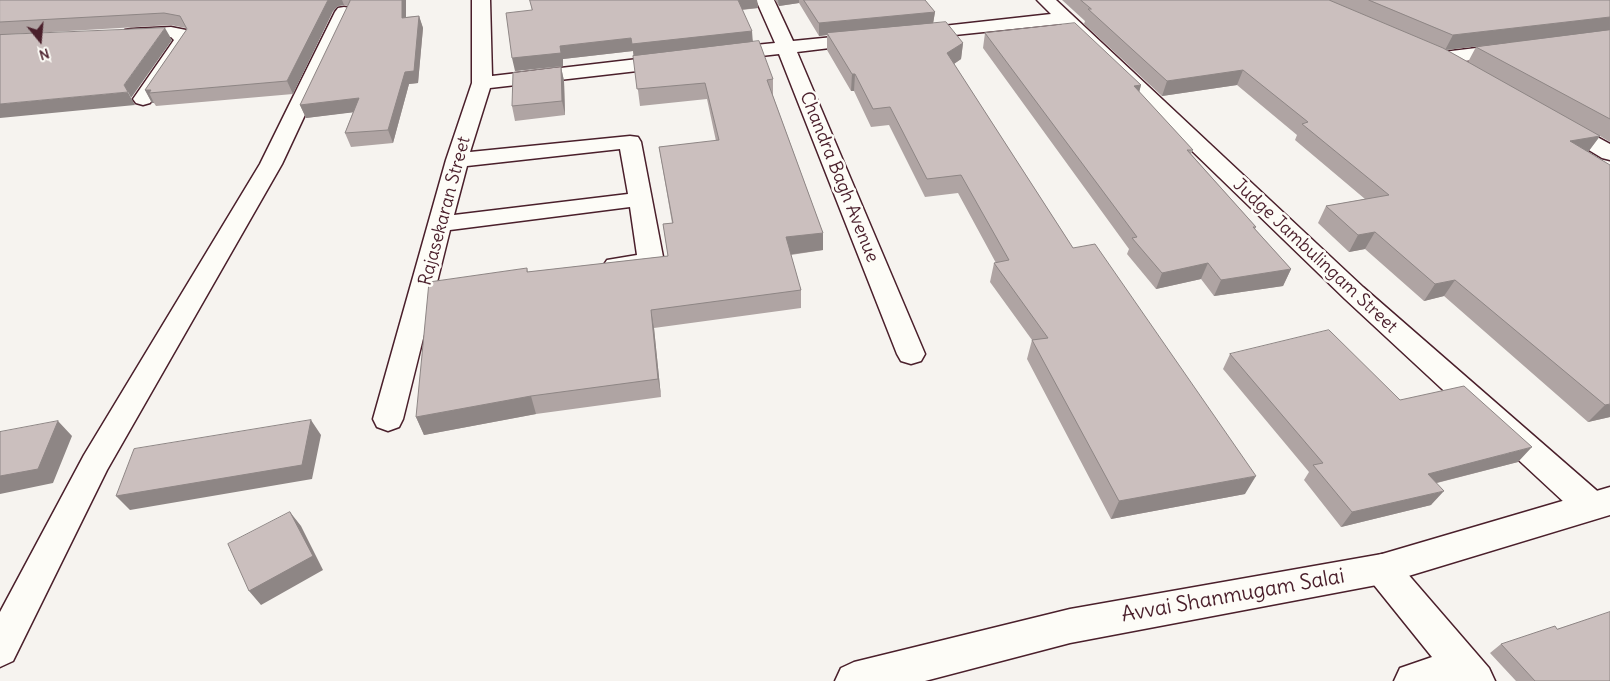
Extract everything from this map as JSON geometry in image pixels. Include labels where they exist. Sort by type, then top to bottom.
[{"type":"street","name":"Rajasekaran Street","points":[[388,419],[433,286],[440,224],[457,160],[482,83],[481,0]]},
{"type":"street","name":"Chandra Bagh Avenue","points":[[765,0],[911,354]]},
{"type":"street","name":"Judge Jambulingam Street","points":[[1046,0],[1354,293],[1600,503]]},
{"type":"street","points":[[0,649],[94,464],[271,164],[344,12]]},
{"type":"street","points":[[901,35],[1064,18]]},
{"type":"street","points":[[114,35],[171,32],[180,34],[183,40],[143,99]]},
{"type":"street","points":[[708,56],[882,37]]},
{"type":"street","points":[[1443,58],[1522,48]]},
{"type":"street","points":[[1425,50],[1468,72]]},
{"type":"street","points":[[482,83],[688,59]]},
{"type":"street","points":[[1543,115],[1610,152]]},
{"type":"street","points":[[457,160],[630,142],[651,262],[591,268]]},
{"type":"street","points":[[440,224],[640,199]]},
{"type":"street","name":"Avvai Shanmugam Salai","points":[[854,681],[1070,626],[1382,569],[1600,503]]},
{"type":"street","points":[[1382,569],[1470,674]]},
{"type":"street","points":[[1413,681],[1470,674]]},
{"type":"building","points":[[0,0],[328,0],[287,81],[149,93],[151,90],[145,90],[187,29],[180,16],[164,13],[0,22]]},
{"type":"building","points":[[350,0],[402,0],[402,18],[419,16],[414,71],[405,72],[388,130],[345,133],[359,98],[300,105]]},
{"type":"building","points":[[530,0],[738,0],[752,31],[632,44],[631,38],[560,46],[561,53],[512,58],[506,13],[532,10]]},
{"type":"building","points":[[804,0],[925,0],[935,12],[819,23]]},
{"type":"building","points":[[1081,0],[1329,0],[1443,48],[1600,136],[1570,141],[1610,165],[1610,404],[1605,405],[1455,280],[1435,284],[1375,232],[1358,235],[1326,206],[1389,195],[1302,124],[1308,122],[1243,70],[1167,81],[1088,9],[1091,9]]},
{"type":"building","points":[[1369,0],[1610,0],[1610,17],[1453,35]]},
{"type":"building","points":[[946,22],[963,43],[947,53],[1073,248],[1095,244],[1256,476],[1119,501],[1032,340],[1048,338],[994,263],[1009,260],[961,175],[927,179],[890,107],[873,109],[855,74],[852,74],[827,33]]},
{"type":"building","points":[[1075,23],[1141,85],[1134,86],[1193,150],[1187,150],[1291,269],[1221,280],[1208,263],[1162,273],[1132,238],[1137,237],[985,33]]},
{"type":"building","points":[[165,28],[124,85],[128,92],[0,104],[0,35]]},
{"type":"building","points":[[1610,30],[1610,119],[1476,47]]},
{"type":"building","points":[[759,41],[773,79],[767,80],[823,233],[786,237],[801,290],[651,310],[658,379],[531,396],[416,417],[429,282],[527,268],[527,272],[668,256],[663,224],[673,223],[659,147],[719,140],[705,83],[637,89],[633,56]]},
{"type":"building","points":[[561,67],[562,101],[512,106],[513,73]]},
{"type":"building","points":[[1329,330],[1400,400],[1464,386],[1532,447],[1428,474],[1444,491],[1352,512],[1313,465],[1323,463],[1230,354]]},
{"type":"building","points":[[311,420],[302,465],[116,496],[134,449]]},
{"type":"building","points":[[58,421],[38,469],[0,476],[0,432]]},
{"type":"building","points":[[290,512],[313,556],[249,591],[228,544]]},
{"type":"building","points":[[1610,612],[1610,681],[1535,681],[1501,644],[1555,626],[1557,629]]}]
